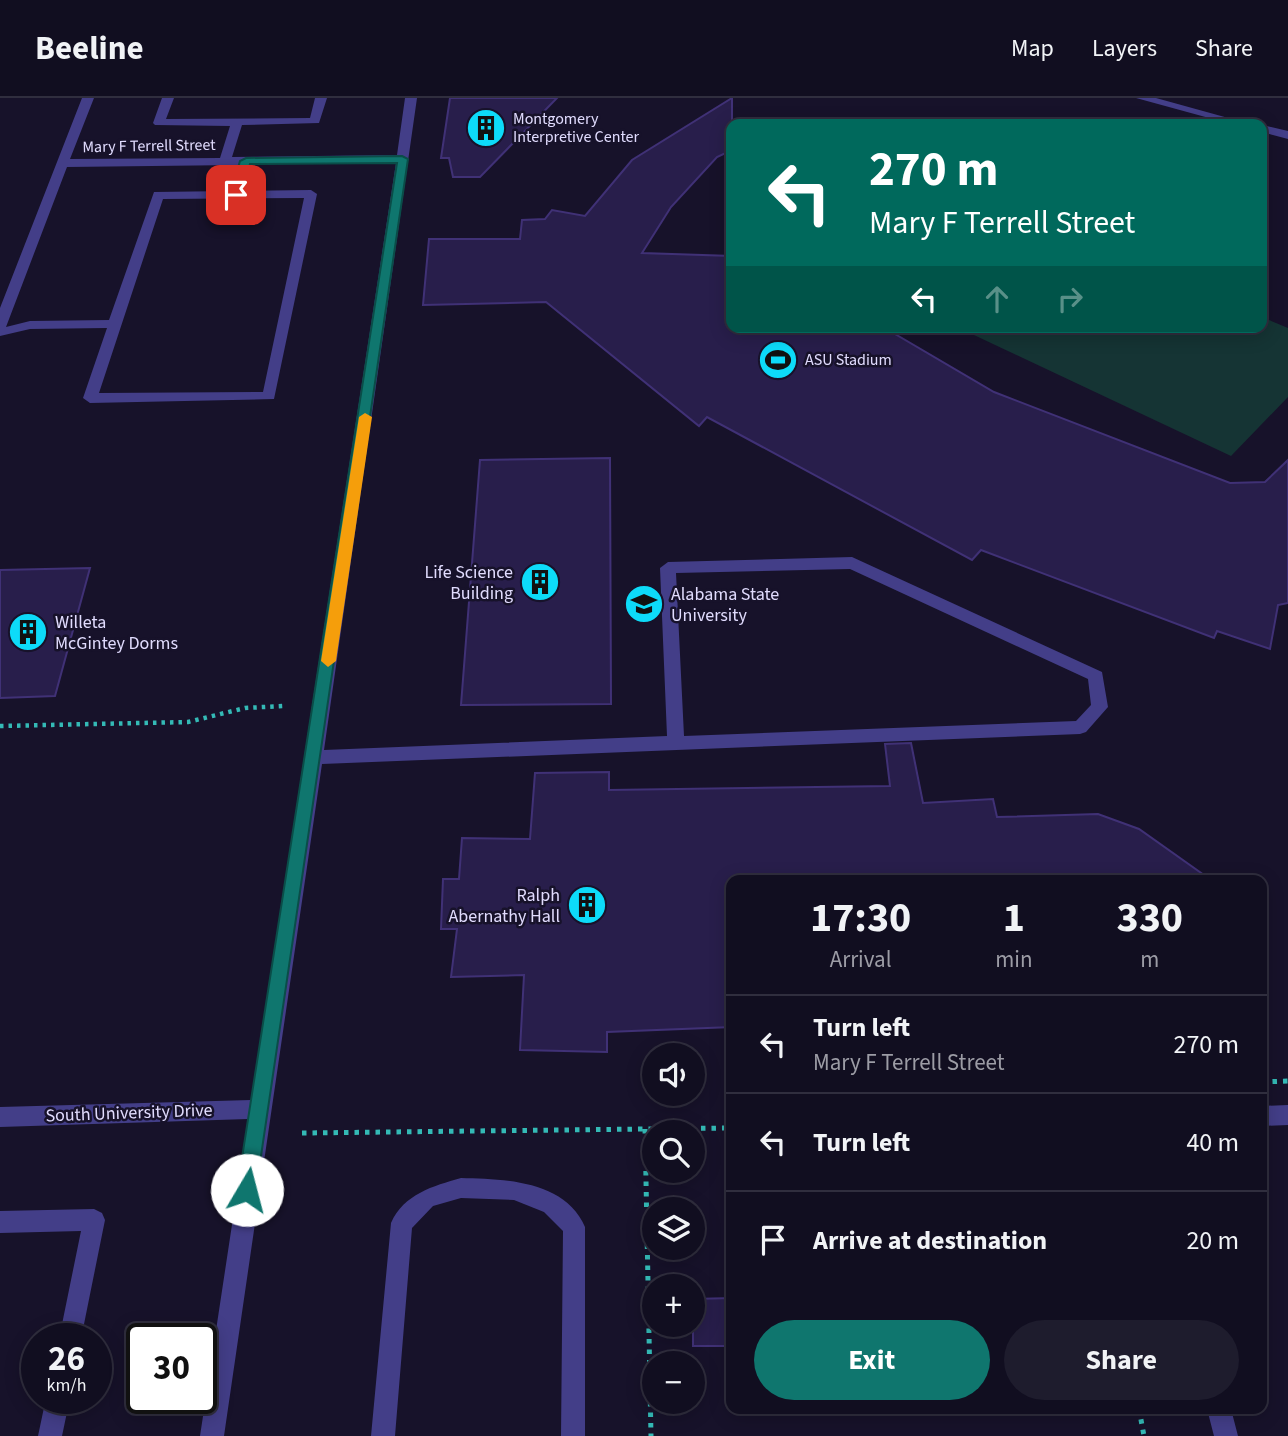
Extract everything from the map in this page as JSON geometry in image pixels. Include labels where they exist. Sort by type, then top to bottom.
[{"type":"street","points":[[0,325],[88,98]]},
{"type":"street","points":[[168,98],[159,123],[315,121],[321,98]]},
{"type":"street","points":[[212,1436],[258,1109],[314,757],[411,98]]},
{"type":"street","points":[[1142,98],[1224,119]]},
{"type":"street","points":[[225,161],[237,122]]},
{"type":"street","points":[[1267,130],[1288,135]]},
{"type":"street","name":"Mary F Terrell Street","points":[[63,163],[402,159]]},
{"type":"street","points":[[236,195],[246,161]]},
{"type":"street","points":[[311,194],[269,396],[90,398],[114,324],[158,195],[311,194]]},
{"type":"street","points":[[0,331],[30,325],[114,324]]},
{"type":"street","points":[[314,757],[676,743],[1080,727],[1100,706],[1096,676],[852,563],[668,568],[676,743]]},
{"type":"street","name":"South University Drive","points":[[0,1117],[258,1109]]},
{"type":"street","points":[[1267,1116],[1288,1115]]},
{"type":"street","points":[[383,1436],[402,1223],[427,1198],[461,1188],[514,1190],[551,1204],[574,1227],[573,1436]]},
{"type":"street","points":[[0,1222],[94,1220],[73,1323]]},
{"type":"street","points":[[50,1436],[55,1414]]},
{"type":"street","points":[[1220,1414],[1226,1436]]},
{"type":"path","points":[[0,726],[188,722],[244,708],[283,706]]},
{"type":"path","points":[[1267,1082],[1288,1081]]},
{"type":"path","points":[[705,1128],[726,1128]]},
{"type":"path","points":[[302,1133],[642,1129]]},
{"type":"path","points":[[646,1183],[651,1436]]},
{"type":"path","points":[[1140,1414],[1144,1436]]},
{"type":"green space","points":[[1267,319],[1288,328],[1288,397],[1231,456],[970,333],[1267,333]]},
{"type":"building","name":"Montgomery Interpretive Center","points":[[450,98],[557,98],[480,177],[453,177],[449,158],[441,158]]},
{"type":"building","name":"ASU Stadium","points":[[732,98],[732,119],[726,119],[726,153],[717,157],[671,207],[642,253],[726,256],[726,333],[893,333],[994,392],[1230,483],[1265,482],[1288,460],[1288,603],[1278,605],[1270,649],[1217,631],[1214,638],[981,550],[972,560],[707,417],[699,426],[546,302],[423,305],[429,239],[520,239],[522,220],[545,219],[552,210],[585,216],[632,160]]},
{"type":"building","name":"Life Science Building","points":[[610,458],[611,704],[461,705],[480,460]]},
{"type":"building","name":"Willeta McGintey Dorms","points":[[90,568],[55,696],[0,698],[0,570]]},
{"type":"building","name":"Ralph Abernathy Hall","points":[[911,743],[923,803],[993,799],[997,817],[1098,814],[1139,829],[1204,875],[726,875],[726,1027],[607,1032],[607,1052],[520,1050],[524,975],[451,977],[457,929],[441,929],[443,879],[459,879],[462,838],[530,839],[535,773],[609,772],[609,790],[890,786],[885,744]]},
{"type":"building","points":[[726,1298],[726,1346],[693,1346],[693,1337],[705,1337],[705,1299]]},
{"type":"slow traffic","points":[[328,661],[365,417]]},
{"type":"place","name":"Montgomery Interpretive Center","points":[[486,128]]},
{"type":"place","name":"ASU Stadium","points":[[778,360]]},
{"type":"place","name":"Life Science Building","points":[[540,582]]},
{"type":"place","name":"Alabama State University","points":[[644,604]]},
{"type":"place","name":"Willeta McGintey Dorms","points":[[28,632]]},
{"type":"place","name":"Ralph Abernathy Hall","points":[[587,905]]},
{"type":"route","points":[[236,195],[246,161],[402,159],[364,426],[247,1190]]}]
